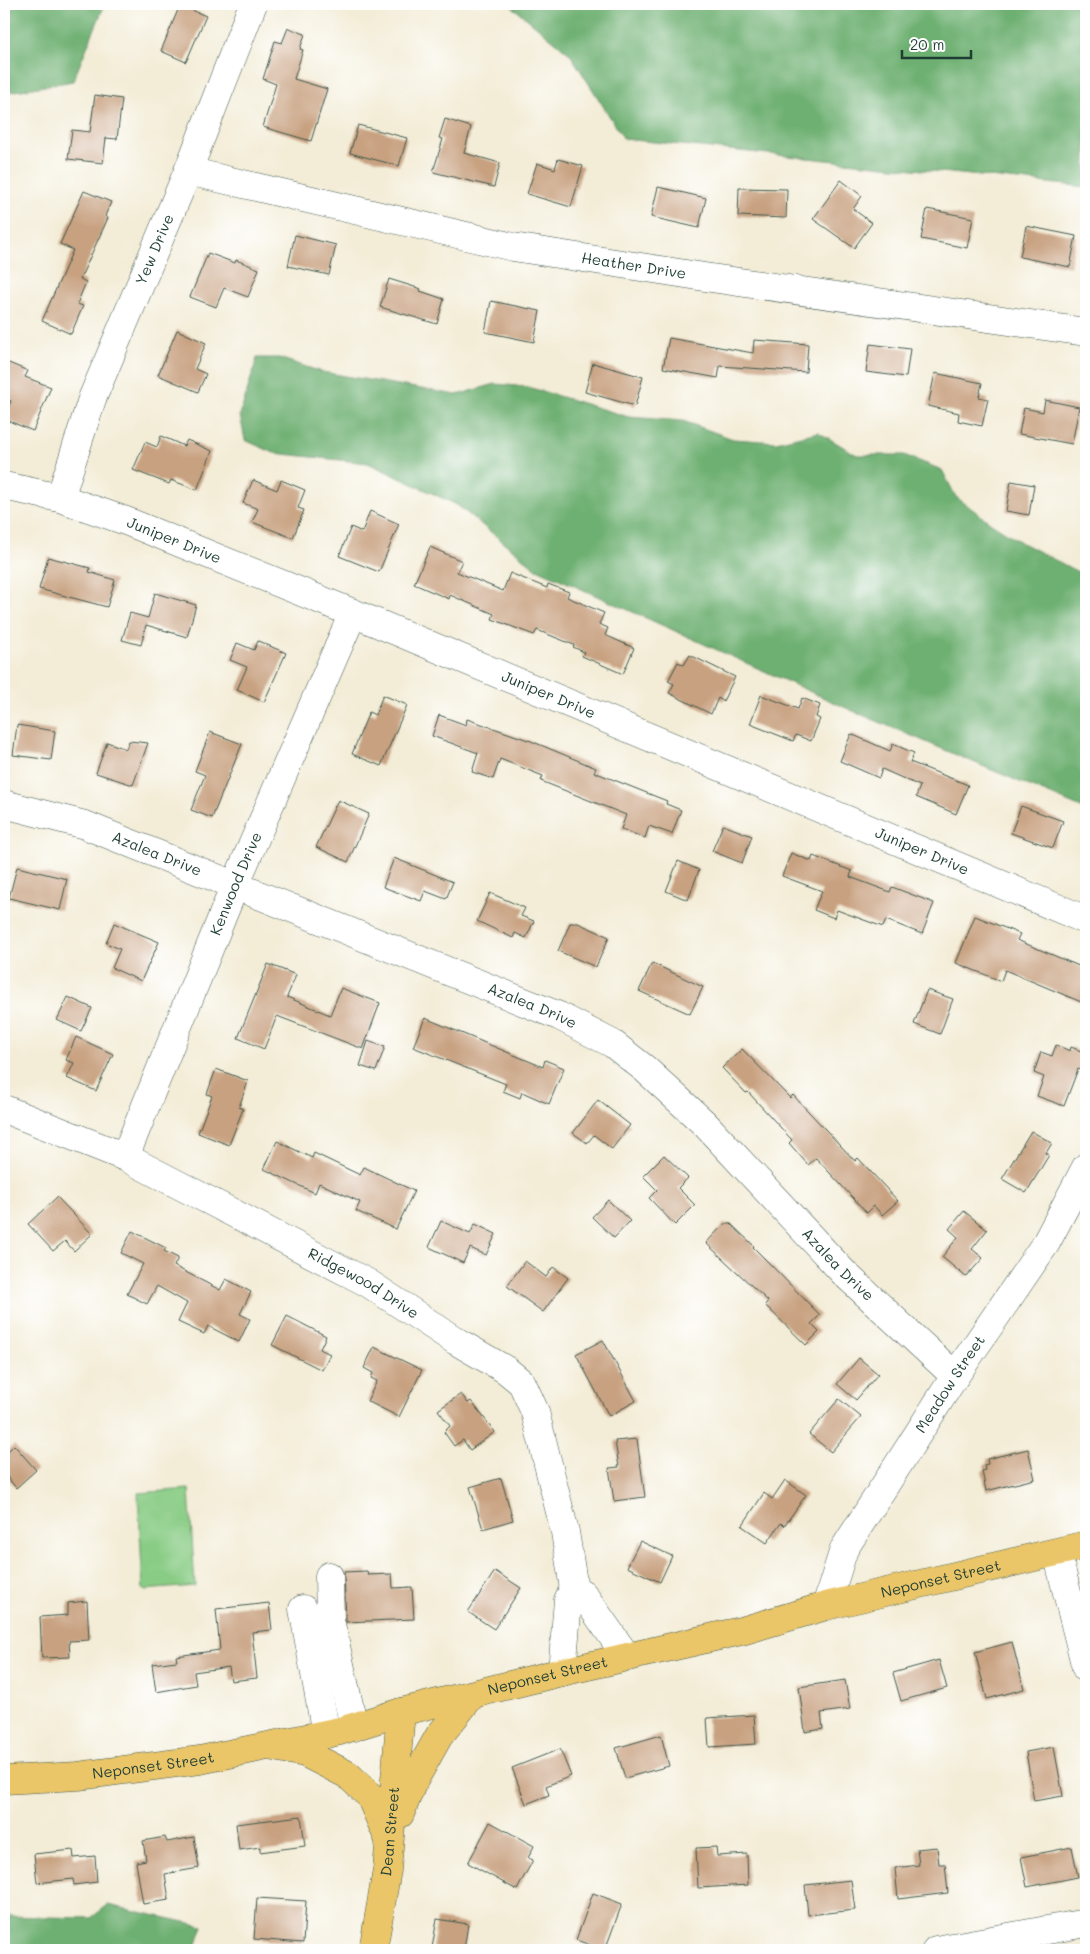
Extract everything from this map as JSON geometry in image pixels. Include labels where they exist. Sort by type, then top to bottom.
[{"type":"main road","name":"Neponset Street","points":[[4,1780],[78,1776],[190,1761],[326,1734],[401,1712],[562,1672],[745,1630],[826,1606],[1086,1545]]},
{"type":"main road","points":[[390,1842],[412,1784],[439,1736],[472,1695]]},
{"type":"main road","name":"Dean Street","points":[[373,1950],[387,1870],[401,1712]]},
{"type":"main road","points":[[269,1746],[305,1753],[348,1775],[370,1796],[390,1842]]},
{"type":"street","name":"Yew Drive","points":[[60,498],[92,400],[188,171],[253,4]]},
{"type":"street","name":"Heather Drive","points":[[188,171],[514,247],[1086,332]]},
{"type":"street","name":"Juniper Drive","points":[[4,486],[60,498],[126,521],[353,613],[1086,920]]},
{"type":"street","name":"Kenwood Drive","points":[[125,1158],[235,885],[353,613]]},
{"type":"street","name":"Azalea Drive","points":[[4,804],[86,825],[558,1016],[613,1044],[645,1069],[705,1124],[844,1272],[955,1376]]},
{"type":"street","name":"Ridgewood Drive","points":[[4,1110],[125,1158],[368,1283],[456,1341],[506,1370],[522,1383],[535,1412],[540,1431],[565,1532],[574,1589],[568,1600],[562,1672]]},
{"type":"street","name":"Meadow Street","points":[[826,1606],[844,1549],[955,1376],[1046,1243],[1086,1168]]},
{"type":"street","points":[[1057,1553],[1086,1668]]},
{"type":"street","points":[[328,1576],[330,1620],[354,1727]]},
{"type":"street","points":[[574,1589],[583,1594],[627,1657]]},
{"type":"street","points":[[303,1609],[326,1734]]},
{"type":"street","points":[[936,1950],[1086,1923]]},
{"type":"green space","points":[[4,4],[105,4],[73,81],[4,93]]},
{"type":"green space","points":[[509,4],[1086,4],[1086,187],[624,139],[570,54]]},
{"type":"green space","points":[[257,358],[279,358],[322,372],[457,395],[495,384],[528,387],[629,417],[683,421],[733,439],[776,442],[818,432],[857,455],[904,455],[942,470],[956,497],[991,523],[1024,544],[1086,576],[1086,810],[853,711],[537,569],[457,505],[368,463],[274,453],[245,440],[240,415]]},
{"type":"green space","points":[[189,1489],[195,1586],[143,1590],[138,1493]]},
{"type":"green space","points":[[108,1905],[203,1926],[195,1950],[4,1950],[4,1916],[91,1918]]},
{"type":"building","points":[[180,5],[206,16],[186,62],[161,51]]},
{"type":"building","points":[[288,28],[305,34],[300,49],[303,50],[294,79],[327,89],[311,141],[263,127],[276,84],[263,79],[275,41],[282,43]]},
{"type":"building","points":[[95,95],[122,99],[117,139],[106,138],[103,163],[68,159],[72,130],[90,132]]},
{"type":"building","points":[[445,119],[471,127],[464,153],[500,163],[494,187],[433,172],[443,139],[439,138]]},
{"type":"building","points":[[358,125],[407,138],[399,166],[350,153]]},
{"type":"building","points":[[558,159],[583,166],[571,207],[527,194],[537,163],[555,169]]},
{"type":"building","points":[[841,180],[862,196],[853,209],[872,223],[854,248],[813,219]]},
{"type":"building","points":[[658,187],[706,198],[699,228],[651,217]]},
{"type":"building","points":[[739,188],[787,189],[786,218],[738,216]]},
{"type":"building","points":[[84,191],[111,202],[105,216],[108,218],[80,279],[86,282],[77,304],[83,306],[71,334],[42,321],[73,250],[60,244]]},
{"type":"building","points":[[927,209],[973,218],[967,248],[921,239]]},
{"type":"building","points":[[1026,226],[1076,236],[1070,267],[1020,257]]},
{"type":"building","points":[[295,235],[336,245],[329,275],[288,266]]},
{"type":"building","points":[[208,253],[235,263],[236,260],[259,269],[248,297],[224,288],[216,307],[190,297]]},
{"type":"building","points":[[389,279],[421,289],[420,291],[444,299],[437,324],[380,307]]},
{"type":"building","points":[[491,301],[540,311],[534,342],[485,332]]},
{"type":"building","points":[[177,330],[206,343],[195,369],[206,374],[198,392],[158,375]]},
{"type":"building","points":[[669,338],[753,353],[754,340],[808,344],[806,372],[720,366],[718,378],[663,368]]},
{"type":"building","points":[[870,344],[910,349],[906,377],[866,372]]},
{"type":"building","points":[[4,361],[28,371],[25,377],[51,387],[33,431],[4,419],[11,401],[4,398]]},
{"type":"building","points":[[593,363],[643,377],[635,406],[585,392]]},
{"type":"building","points":[[935,373],[982,383],[979,397],[988,399],[982,426],[958,421],[959,413],[928,406]]},
{"type":"building","points":[[1045,400],[1079,407],[1072,444],[1019,434],[1024,408],[1043,412]]},
{"type":"building","points":[[161,436],[184,446],[187,440],[212,451],[197,490],[171,480],[169,484],[133,470],[145,442],[157,447]]},
{"type":"building","points":[[253,480],[277,490],[281,480],[305,490],[298,508],[304,510],[293,538],[252,522],[258,509],[243,503]]},
{"type":"building","points":[[1011,481],[1034,485],[1029,515],[1006,511]]},
{"type":"building","points":[[370,511],[399,524],[379,572],[339,556],[351,527],[362,532]]},
{"type":"building","points":[[430,547],[462,561],[457,572],[503,591],[510,573],[547,588],[548,584],[569,592],[567,597],[604,613],[599,624],[608,628],[605,635],[634,648],[623,674],[582,656],[584,652],[573,647],[574,645],[537,630],[534,635],[492,619],[494,614],[450,595],[449,599],[414,584]]},
{"type":"building","points":[[48,557],[90,568],[89,572],[115,580],[107,607],[39,589]]},
{"type":"building","points":[[155,593],[196,605],[187,637],[146,625],[141,645],[122,640],[130,613],[148,618]]},
{"type":"building","points":[[258,641],[286,653],[264,702],[237,690],[247,667],[230,660],[237,643],[254,650]]},
{"type":"building","points":[[690,655],[735,677],[723,701],[718,698],[711,714],[669,693],[674,684],[668,681],[678,662],[684,665]]},
{"type":"building","points":[[383,695],[407,705],[381,766],[352,754],[369,712],[375,715]]},
{"type":"building","points":[[761,695],[798,709],[802,698],[820,705],[816,717],[820,719],[811,741],[796,735],[793,741],[750,724]]},
{"type":"building","points":[[439,715],[466,725],[467,719],[531,741],[596,768],[594,772],[667,801],[666,804],[681,810],[672,834],[649,826],[645,838],[621,829],[626,815],[541,781],[543,776],[500,759],[493,779],[472,772],[478,753],[432,736]]},
{"type":"building","points":[[17,725],[55,731],[51,760],[13,755]]},
{"type":"building","points":[[210,732],[242,744],[212,818],[191,810],[205,775],[195,771]]},
{"type":"building","points":[[851,734],[890,751],[893,744],[914,753],[910,762],[968,785],[956,814],[916,797],[920,786],[882,769],[879,778],[840,761]]},
{"type":"building","points":[[129,741],[148,743],[133,785],[96,773],[107,742],[126,749]]},
{"type":"building","points":[[338,800],[369,814],[348,862],[316,847]]},
{"type":"building","points":[[1021,806],[1063,821],[1053,848],[1011,833]]},
{"type":"building","points":[[723,825],[752,836],[742,863],[712,851]]},
{"type":"building","points":[[791,853],[811,861],[813,856],[852,871],[850,877],[890,892],[892,887],[934,903],[922,934],[886,920],[883,927],[837,910],[834,918],[814,910],[822,891],[782,876]]},
{"type":"building","points":[[394,858],[453,882],[446,899],[425,891],[421,901],[383,887]]},
{"type":"building","points":[[678,861],[699,870],[688,900],[666,891]]},
{"type":"building","points":[[17,867],[67,879],[60,910],[9,898]]},
{"type":"building","points":[[490,893],[525,908],[521,916],[534,921],[526,938],[515,933],[513,938],[477,921]]},
{"type":"building","points":[[975,916],[1020,934],[1017,940],[1086,969],[1086,1004],[1005,970],[1001,981],[956,963]]},
{"type":"building","points":[[114,923],[159,942],[141,981],[112,968],[120,949],[106,943]]},
{"type":"building","points":[[570,923],[578,923],[609,937],[596,967],[558,951]]},
{"type":"building","points":[[652,963],[703,987],[690,1014],[639,991]]},
{"type":"building","points":[[268,964],[296,975],[287,997],[330,1015],[341,988],[380,1003],[363,1049],[277,1016],[264,1049],[238,1038]]},
{"type":"building","points":[[927,990],[953,999],[940,1034],[914,1024]]},
{"type":"building","points":[[68,997],[92,1008],[81,1031],[57,1020]]},
{"type":"building","points":[[425,1018],[543,1067],[545,1060],[564,1068],[549,1104],[522,1092],[520,1098],[503,1091],[506,1084],[413,1047]]},
{"type":"building","points":[[76,1037],[113,1054],[96,1091],[67,1078],[74,1063],[66,1060]]},
{"type":"building","points":[[368,1041],[385,1047],[376,1071],[360,1066]]},
{"type":"building","points":[[1056,1045],[1070,1051],[1071,1047],[1086,1053],[1086,1072],[1078,1069],[1064,1106],[1037,1096],[1044,1077],[1034,1073],[1041,1052],[1052,1056]]},
{"type":"building","points":[[742,1049],[790,1098],[793,1095],[855,1161],[858,1158],[898,1201],[882,1215],[874,1206],[867,1213],[816,1158],[808,1165],[789,1143],[792,1140],[748,1092],[746,1093],[722,1068]]},
{"type":"building","points":[[216,1069],[248,1081],[239,1107],[243,1109],[229,1145],[198,1133],[212,1096],[207,1094]]},
{"type":"building","points":[[598,1100],[630,1125],[612,1149],[594,1135],[587,1143],[573,1133]]},
{"type":"building","points":[[1031,1131],[1052,1143],[1046,1153],[1049,1155],[1026,1193],[1002,1179]]},
{"type":"building","points":[[277,1141],[312,1158],[314,1153],[360,1175],[364,1167],[414,1191],[396,1229],[356,1211],[360,1202],[319,1183],[315,1193],[264,1169]]},
{"type":"building","points":[[664,1155],[688,1178],[678,1188],[695,1205],[675,1225],[649,1198],[657,1190],[643,1176]]},
{"type":"building","points":[[57,1197],[92,1234],[74,1251],[65,1241],[53,1251],[28,1224]]},
{"type":"building","points":[[608,1200],[630,1221],[614,1238],[592,1217]]},
{"type":"building","points":[[964,1211],[987,1230],[972,1249],[983,1258],[966,1277],[942,1257],[958,1237],[949,1229]]},
{"type":"building","points":[[441,1221],[470,1234],[475,1224],[496,1234],[486,1255],[470,1248],[463,1263],[429,1247]]},
{"type":"building","points":[[724,1224],[731,1224],[820,1315],[811,1324],[819,1332],[806,1345],[765,1305],[768,1301],[706,1243]]},
{"type":"building","points":[[132,1231],[166,1248],[164,1251],[178,1258],[174,1266],[220,1290],[226,1279],[251,1292],[240,1314],[250,1319],[239,1342],[208,1326],[204,1334],[178,1322],[187,1303],[157,1286],[147,1304],[127,1294],[143,1264],[121,1253]]},
{"type":"building","points":[[525,1261],[546,1277],[553,1267],[568,1278],[543,1312],[507,1286]]},
{"type":"building","points":[[287,1316],[326,1336],[320,1349],[330,1354],[322,1370],[272,1345]]},
{"type":"building","points":[[603,1340],[636,1401],[609,1416],[576,1354]]},
{"type":"building","points":[[374,1347],[422,1370],[399,1417],[367,1401],[377,1381],[371,1378],[373,1373],[364,1368]]},
{"type":"building","points":[[859,1358],[878,1374],[856,1400],[837,1384]]},
{"type":"building","points":[[461,1394],[468,1403],[471,1401],[495,1432],[470,1450],[463,1440],[454,1446],[444,1432],[450,1426],[438,1410]]},
{"type":"building","points":[[839,1399],[861,1417],[831,1452],[809,1434]]},
{"type":"building","points":[[637,1439],[645,1497],[614,1501],[609,1468],[619,1467],[615,1441]]},
{"type":"building","points":[[14,1445],[36,1470],[16,1488],[4,1473],[4,1455]]},
{"type":"building","points":[[1028,1449],[1035,1479],[986,1491],[982,1471],[985,1470],[984,1465],[988,1464],[987,1459]]},
{"type":"building","points":[[501,1478],[513,1520],[483,1529],[470,1487]]},
{"type":"building","points":[[785,1480],[806,1495],[784,1526],[781,1523],[767,1543],[742,1526],[764,1493],[772,1499]]},
{"type":"building","points":[[640,1541],[672,1556],[660,1582],[627,1567]]},
{"type":"building","points":[[367,1571],[368,1575],[392,1574],[393,1588],[412,1587],[414,1619],[346,1622],[344,1572]]},
{"type":"building","points":[[495,1571],[521,1588],[494,1629],[468,1612]]},
{"type":"building","points":[[87,1601],[89,1640],[69,1641],[70,1657],[42,1658],[40,1617],[68,1615],[68,1603]]},
{"type":"building","points":[[269,1603],[272,1630],[252,1632],[257,1678],[231,1681],[229,1667],[194,1672],[196,1685],[156,1692],[152,1664],[177,1661],[176,1656],[220,1650],[216,1609]]},
{"type":"building","points":[[1012,1642],[1024,1689],[987,1699],[975,1652]]},
{"type":"building","points":[[939,1660],[947,1688],[901,1701],[893,1673]]},
{"type":"building","points":[[845,1680],[850,1709],[821,1713],[823,1729],[805,1732],[799,1687]]},
{"type":"building","points":[[754,1715],[756,1744],[709,1747],[707,1718]]},
{"type":"building","points":[[661,1735],[669,1766],[625,1778],[616,1748]]},
{"type":"building","points":[[1054,1747],[1063,1796],[1034,1801],[1026,1752]]},
{"type":"building","points":[[560,1749],[571,1776],[546,1786],[549,1795],[526,1804],[512,1768]]},
{"type":"building","points":[[301,1816],[305,1846],[260,1852],[260,1847],[239,1850],[236,1824]]},
{"type":"building","points":[[490,1822],[534,1846],[528,1858],[533,1860],[517,1890],[468,1863]]},
{"type":"building","points":[[165,1837],[167,1842],[194,1837],[199,1868],[165,1874],[169,1900],[143,1904],[136,1862],[146,1860],[143,1841]]},
{"type":"building","points":[[716,1847],[717,1856],[747,1854],[748,1885],[698,1888],[696,1848]]},
{"type":"building","points":[[937,1847],[939,1864],[945,1864],[948,1893],[898,1899],[895,1868],[919,1865],[917,1849]]},
{"type":"building","points":[[1072,1847],[1078,1877],[1027,1887],[1021,1857]]},
{"type":"building","points":[[73,1850],[74,1858],[95,1856],[97,1882],[74,1885],[73,1879],[37,1883],[34,1854]]},
{"type":"building","points":[[851,1880],[855,1910],[808,1915],[805,1885]]},
{"type":"building","points":[[593,1893],[622,1904],[605,1950],[576,1940]]},
{"type":"building","points":[[257,1898],[306,1901],[303,1943],[254,1939]]},
{"type":"building","points":[[437,1919],[468,1924],[464,1950],[432,1948]]}]
